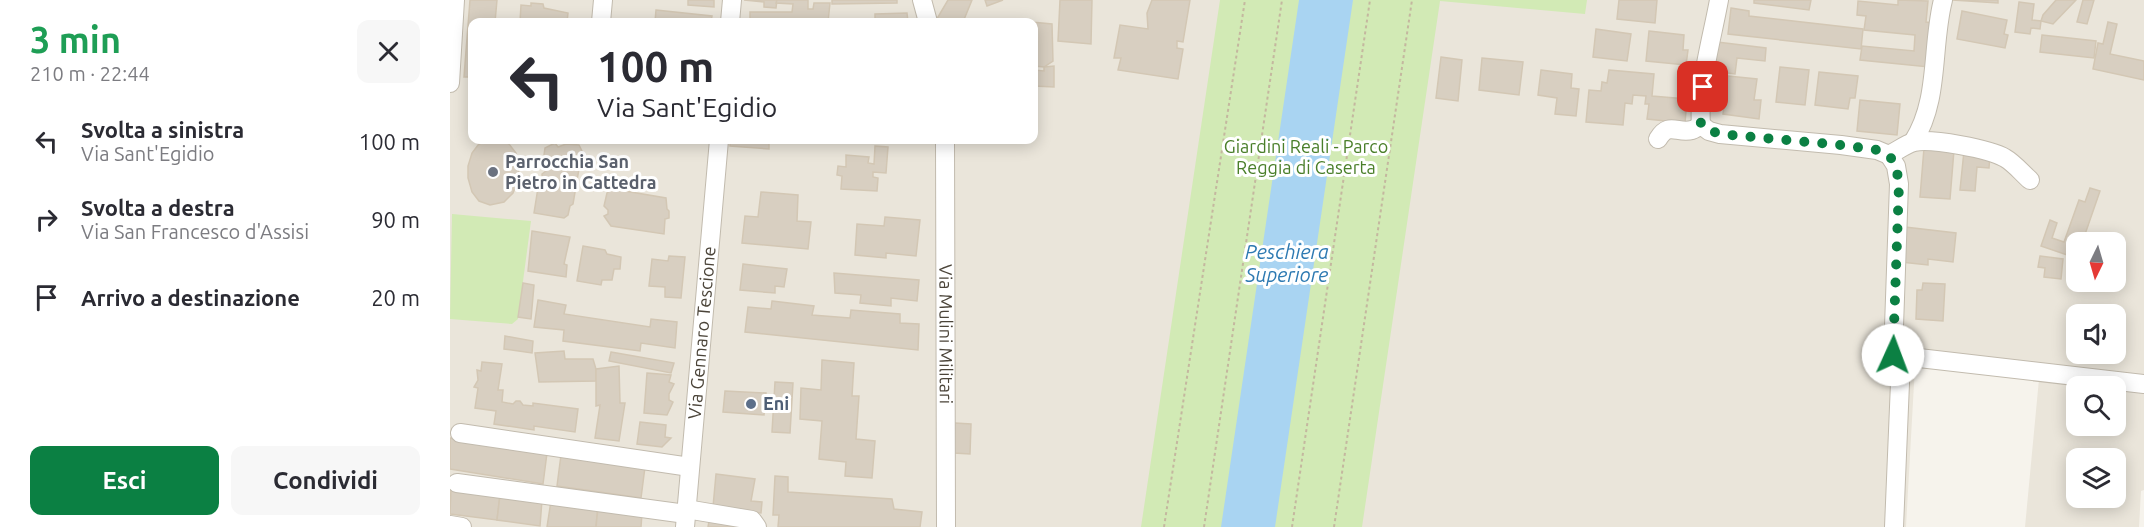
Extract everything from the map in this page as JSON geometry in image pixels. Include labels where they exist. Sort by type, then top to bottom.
[{"type":"street","points":[[450,83],[455,0]]},
{"type":"street","points":[[601,18],[603,0]]},
{"type":"street","points":[[730,18],[732,0]]},
{"type":"street","points":[[1701,125],[1703,87],[1719,0]]},
{"type":"street","points":[[1913,142],[1921,130],[1928,107],[1943,0]]},
{"type":"street","points":[[1658,139],[1662,132],[1668,129],[1692,130],[1701,125]]},
{"type":"street","points":[[1701,125],[1720,134],[1877,150],[1889,155],[1896,166],[1899,184],[1893,355],[1900,383],[1894,527]]},
{"type":"street","points":[[1889,155],[1913,142],[1926,141],[1991,152],[2006,158],[2030,180]]},
{"type":"street","name":"Via Gennaro Tescione","points":[[686,517],[719,144]]},
{"type":"street","name":"Via Mulini Militari","points":[[945,144],[946,527]]},
{"type":"street","points":[[1893,355],[2144,384]]},
{"type":"street","points":[[460,433],[690,467]]},
{"type":"street","points":[[457,483],[686,517],[752,520],[757,527]]},
{"type":"street","points":[[450,525],[462,527]]},
{"type":"path","points":[[1164,527],[1245,0]]},
{"type":"path","points":[[1203,527],[1282,0]]},
{"type":"path","points":[[1292,527],[1370,0]]},
{"type":"path","points":[[1334,527],[1412,0]]},
{"type":"shaded area","points":[[450,0],[2144,0],[2144,490],[2141,491],[2139,527],[2025,527],[2039,379],[1915,366],[1906,527],[450,527]]},
{"type":"green space","name":"Giardini Reali - Parco Reggia di Caserta","points":[[1220,0],[1587,0],[1585,14],[1440,1],[1362,527],[1141,527]]},
{"type":"green space","points":[[452,214],[531,221],[518,319],[512,324],[450,319]]},
{"type":"water","name":"Peschiera Superiore","points":[[1299,0],[1353,0],[1275,527],[1221,527]]},
{"type":"building","points":[[470,0],[497,0],[495,18],[469,18]]},
{"type":"building","points":[[688,0],[714,0],[714,7],[688,5]]},
{"type":"building","points":[[744,0],[777,0],[776,8],[764,7],[764,2]]},
{"type":"building","points":[[777,0],[808,0],[808,9],[813,9],[814,3],[830,3],[828,18],[750,18],[750,12],[792,12],[793,4],[776,3]]},
{"type":"building","points":[[832,0],[897,0],[897,3],[832,4]]},
{"type":"building","points":[[948,0],[972,0],[965,18],[937,18]]},
{"type":"building","points":[[985,0],[1003,0],[987,6]]},
{"type":"building","points":[[1060,0],[1092,0],[1091,44],[1058,41]]},
{"type":"building","points":[[1152,0],[1190,0],[1183,42],[1177,41],[1177,48],[1183,49],[1178,79],[1118,70],[1121,58],[1114,58],[1120,25],[1148,29],[1147,13]]},
{"type":"building","points":[[1619,0],[1657,0],[1655,23],[1617,19]]},
{"type":"building","points":[[1754,0],[1811,0],[1809,10],[1754,3]]},
{"type":"building","points":[[1898,0],[1928,1],[1926,22],[1933,23],[1929,67],[1860,60],[1862,46],[1914,51],[1915,35],[1864,30],[1866,16],[1857,15],[1858,1],[1898,5]]},
{"type":"building","points":[[1952,0],[1998,0],[1998,3]]},
{"type":"building","points":[[2056,0],[2076,0],[2053,24],[2041,21],[2043,15]]},
{"type":"building","points":[[2083,0],[2094,0],[2087,24],[2077,22]]},
{"type":"building","points":[[2019,2],[2034,4],[2032,20],[2041,21],[2040,29],[2031,28],[2030,34],[2015,32]]},
{"type":"building","points":[[531,3],[543,4],[544,8],[568,13],[567,18],[520,18],[521,5],[531,6]]},
{"type":"building","points":[[1731,8],[1749,11],[1749,16],[1863,29],[1861,49],[1728,34]]},
{"type":"building","points":[[656,10],[712,16],[712,18],[655,18]]},
{"type":"building","points":[[1962,11],[2007,20],[2004,34],[2008,35],[2005,48],[1957,39]]},
{"type":"building","points":[[907,13],[908,18],[875,18],[875,14]]},
{"type":"building","points":[[1038,22],[1052,24],[1053,61],[1044,67],[1038,66]]},
{"type":"building","points":[[2108,22],[2117,24],[2110,54],[2144,61],[2144,80],[2093,69],[2098,43],[2103,44]]},
{"type":"building","points":[[468,26],[468,77],[464,77]]},
{"type":"building","points":[[1596,29],[1631,34],[1627,61],[1593,57]]},
{"type":"building","points":[[1649,31],[1684,35],[1683,50],[1688,50],[1686,65],[1646,61]]},
{"type":"building","points":[[2042,35],[2096,41],[2094,58],[2040,52]]},
{"type":"building","points":[[1717,42],[1766,48],[1765,61],[1737,58],[1735,74],[1713,71]]},
{"type":"building","points":[[1441,57],[1462,60],[1458,101],[1436,98]]},
{"type":"building","points":[[1482,58],[1523,62],[1519,95],[1479,90]]},
{"type":"building","points":[[1054,66],[1054,87],[1038,86],[1038,70],[1044,71],[1044,67]]},
{"type":"building","points":[[1780,67],[1809,70],[1805,105],[1776,102]]},
{"type":"building","points":[[1541,70],[1572,74],[1571,88],[1579,89],[1576,116],[1555,114],[1557,98],[1538,95]]},
{"type":"building","points":[[1609,70],[1654,74],[1652,96],[1687,99],[1685,123],[1647,119],[1649,104],[1645,104],[1646,96],[1633,95],[1632,104],[1625,103],[1623,125],[1586,122],[1589,90],[1601,91],[1602,82],[1607,83]]},
{"type":"building","points":[[1819,72],[1858,76],[1855,98],[1850,98],[1848,109],[1815,105]]},
{"type":"building","points":[[1728,76],[1757,79],[1754,100],[1761,100],[1759,119],[1723,114]]},
{"type":"building","points":[[1860,100],[1900,104],[1897,135],[1857,131]]},
{"type":"building","name":"Parrocchia San Pietro in Cattedra","points":[[509,144],[516,153],[519,166],[518,180],[513,193],[504,202],[490,205],[479,201],[472,192],[468,178],[468,166],[472,153],[478,145]]},
{"type":"building","points":[[553,144],[558,147],[566,144],[579,145],[582,151],[573,204],[564,218],[534,213],[538,188],[543,185],[542,174],[546,171],[542,169],[545,148]]},
{"type":"building","points":[[730,144],[769,144],[769,149],[730,146]]},
{"type":"building","points":[[875,146],[888,147],[886,173],[873,172],[873,177],[878,178],[877,191],[841,189],[842,176],[837,175],[838,166],[846,167],[846,155],[869,157],[868,163],[874,164]]},
{"type":"building","points":[[1924,148],[1954,150],[1950,199],[1920,197]]},
{"type":"building","points":[[1964,151],[1990,154],[1989,168],[1977,167],[1975,191],[1960,190]]},
{"type":"building","points":[[2090,188],[2100,191],[2086,232],[2068,232],[2079,200],[2085,202]]},
{"type":"building","points":[[613,189],[666,198],[669,218],[665,219],[664,234],[611,226],[604,216],[608,214],[608,210],[604,206],[607,193]]},
{"type":"building","points":[[761,192],[798,195],[797,221],[811,222],[808,249],[742,243],[745,216],[758,217]]},
{"type":"building","points":[[885,217],[920,220],[916,256],[886,253],[886,258],[855,255],[857,224],[884,226]]},
{"type":"building","points":[[2050,220],[2057,223],[2052,238],[2064,242],[2066,236],[2066,255],[2041,246]]},
{"type":"building","points":[[1905,227],[1956,233],[1953,262],[1928,259],[1928,265],[1901,262]]},
{"type":"building","points":[[532,231],[570,237],[564,264],[567,265],[566,277],[528,271]]},
{"type":"building","points":[[583,246],[605,250],[607,254],[621,257],[620,269],[614,269],[612,280],[602,280],[601,285],[577,281]]},
{"type":"building","points":[[669,256],[685,257],[681,298],[665,297],[665,287],[649,286],[652,259],[668,261]]},
{"type":"building","points":[[2040,256],[2063,259],[2061,279],[2044,277],[2045,268],[2038,267]]},
{"type":"building","points":[[743,264],[787,269],[784,287],[775,286],[775,293],[740,290]]},
{"type":"building","points":[[834,273],[919,280],[917,301],[891,298],[891,306],[860,303],[861,295],[835,293]]},
{"type":"building","points":[[523,283],[534,285],[531,319],[518,317]]},
{"type":"building","points":[[1923,283],[1945,284],[1943,321],[1916,319],[1917,290],[1922,290]]},
{"type":"building","points":[[538,300],[566,305],[564,314],[650,327],[651,319],[677,322],[675,348],[641,343],[640,351],[563,341],[564,330],[534,327]]},
{"type":"building","points":[[772,301],[814,306],[812,315],[850,318],[851,310],[900,314],[900,323],[919,324],[918,350],[745,332],[748,307],[771,309]]},
{"type":"building","points":[[505,336],[533,341],[532,353],[504,349]]},
{"type":"building","points":[[564,351],[565,359],[593,359],[596,381],[539,382],[535,353]]},
{"type":"building","points":[[611,352],[674,363],[671,373],[609,361]]},
{"type":"building","points":[[822,360],[854,363],[852,396],[859,396],[856,439],[875,441],[872,478],[845,476],[846,462],[819,459],[822,421],[800,419],[801,388],[821,390]]},
{"type":"building","points":[[482,362],[502,364],[498,390],[503,390],[502,402],[513,404],[520,401],[523,405],[533,406],[533,403],[578,409],[575,432],[534,426],[534,430],[494,424],[496,411],[475,408],[478,388],[474,387],[478,380],[477,370],[481,371]]},
{"type":"building","points":[[619,366],[620,403],[625,403],[619,441],[595,438],[600,405],[596,406],[596,369]]},
{"type":"building","points":[[647,373],[671,375],[669,382],[674,384],[669,400],[673,402],[667,415],[644,413]]},
{"type":"building","points":[[775,382],[793,383],[790,433],[772,432]]},
{"type":"building","points":[[725,391],[766,393],[764,415],[723,412]]},
{"type":"building","points":[[640,422],[666,425],[665,437],[671,438],[662,447],[637,444]]},
{"type":"building","points":[[955,423],[971,424],[970,454],[954,453]]},
{"type":"building","points":[[450,438],[547,453],[543,484],[450,469]]},
{"type":"building","points":[[561,455],[645,467],[641,498],[557,486]]},
{"type":"building","points":[[716,474],[755,479],[751,501],[762,502],[761,513],[713,507]]},
{"type":"building","points":[[775,476],[788,477],[788,492],[892,499],[894,509],[922,512],[920,527],[778,527],[779,515],[773,515]]},
{"type":"building","points":[[451,488],[500,495],[497,520],[450,514]]},
{"type":"building","points":[[500,495],[542,500],[540,526],[497,520]]},
{"type":"building","points":[[551,501],[598,507],[596,527],[547,527]]},
{"type":"building","points":[[598,507],[642,513],[641,527],[596,527]]},
{"type":"building","points":[[709,521],[739,524],[739,527],[708,527]]},
{"type":"place","name":"Parrocchia San Pietro in Cattedra","points":[[493,172]]},
{"type":"place","name":"Eni","points":[[751,404]]},
{"type":"route","points":[[1703,87],[1701,125],[1709,130],[1720,134],[1877,150],[1889,155],[1896,166],[1899,184],[1893,355]]}]
